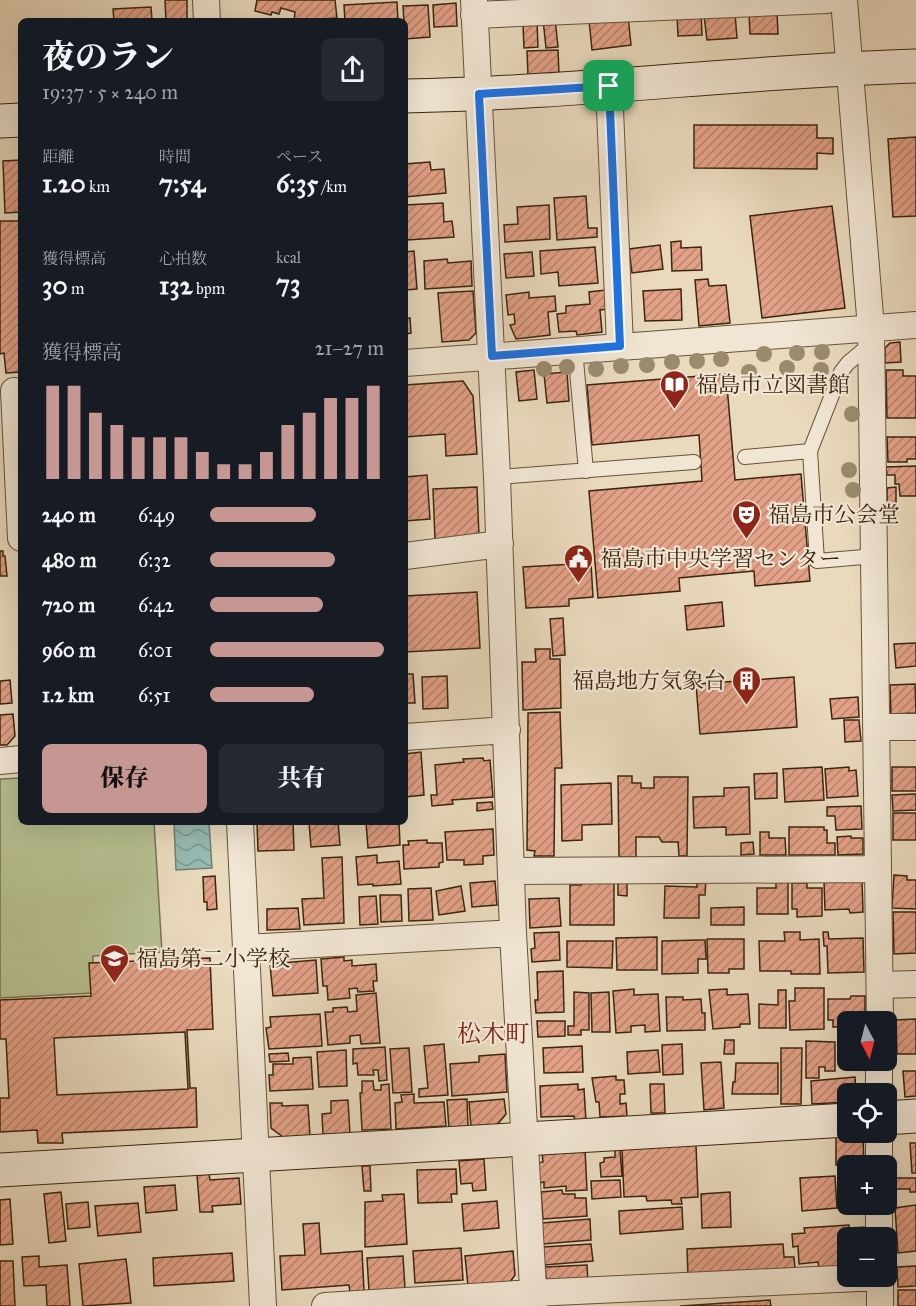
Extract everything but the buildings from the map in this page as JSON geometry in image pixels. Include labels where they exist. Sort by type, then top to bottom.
[{"type":"street","points":[[206,0],[207,18]]},
{"type":"street","points":[[534,1300],[513,933],[500,544],[474,8],[827,0]]},
{"type":"street","points":[[844,0],[872,335],[880,1011]]},
{"type":"street","points":[[408,96],[479,94],[849,68],[916,66]]},
{"type":"street","points":[[609,86],[620,346]]},
{"type":"street","points":[[0,121],[18,120]]},
{"type":"street","points":[[408,363],[620,346],[872,335],[916,324]]},
{"type":"street","points":[[12,391],[18,488]]},
{"type":"street","points":[[408,556],[500,544]]},
{"type":"street","points":[[876,727],[916,727]]},
{"type":"street","points":[[408,736],[507,730]]},
{"type":"street","points":[[0,761],[18,759]]},
{"type":"street","points":[[240,825],[263,1306]]},
{"type":"street","points":[[512,871],[878,869]]},
{"type":"street","points":[[246,948],[513,933]]},
{"type":"street","points":[[880,985],[916,984]]},
{"type":"street","points":[[897,1117],[916,1116]]},
{"type":"street","points":[[0,1170],[837,1121]]},
{"type":"street","points":[[325,1306],[534,1300],[837,1280]]},
{"type":"street","points":[[880,1287],[880,1306]]},
{"type":"lane","points":[[872,335],[841,372],[810,451],[818,561],[875,556]]},
{"type":"lane","points":[[575,349],[586,471]]},
{"type":"lane","points":[[746,457],[810,451]]},
{"type":"lane","points":[[497,477],[694,462]]},
{"type":"green space","points":[[18,778],[18,825],[154,825],[162,952],[93,956],[93,993],[0,998],[0,779]]},
{"type":"water","points":[[174,825],[209,825],[212,868],[176,870]]},
{"type":"place","name":"福島市立図書館","points":[[675,410]]},
{"type":"place","name":"福島市公会堂","points":[[747,540]]},
{"type":"place","name":"福島市中央学習センター","points":[[579,584]]},
{"type":"place","name":"福島地方気象台","points":[[747,706]]},
{"type":"place","name":"福島第二小学校","points":[[115,984]]},
{"type":"district","name":"松木町","points":[[493,1034]]},
{"type":"route","points":[[609,86],[620,346],[492,356],[479,94],[609,86]]}]
